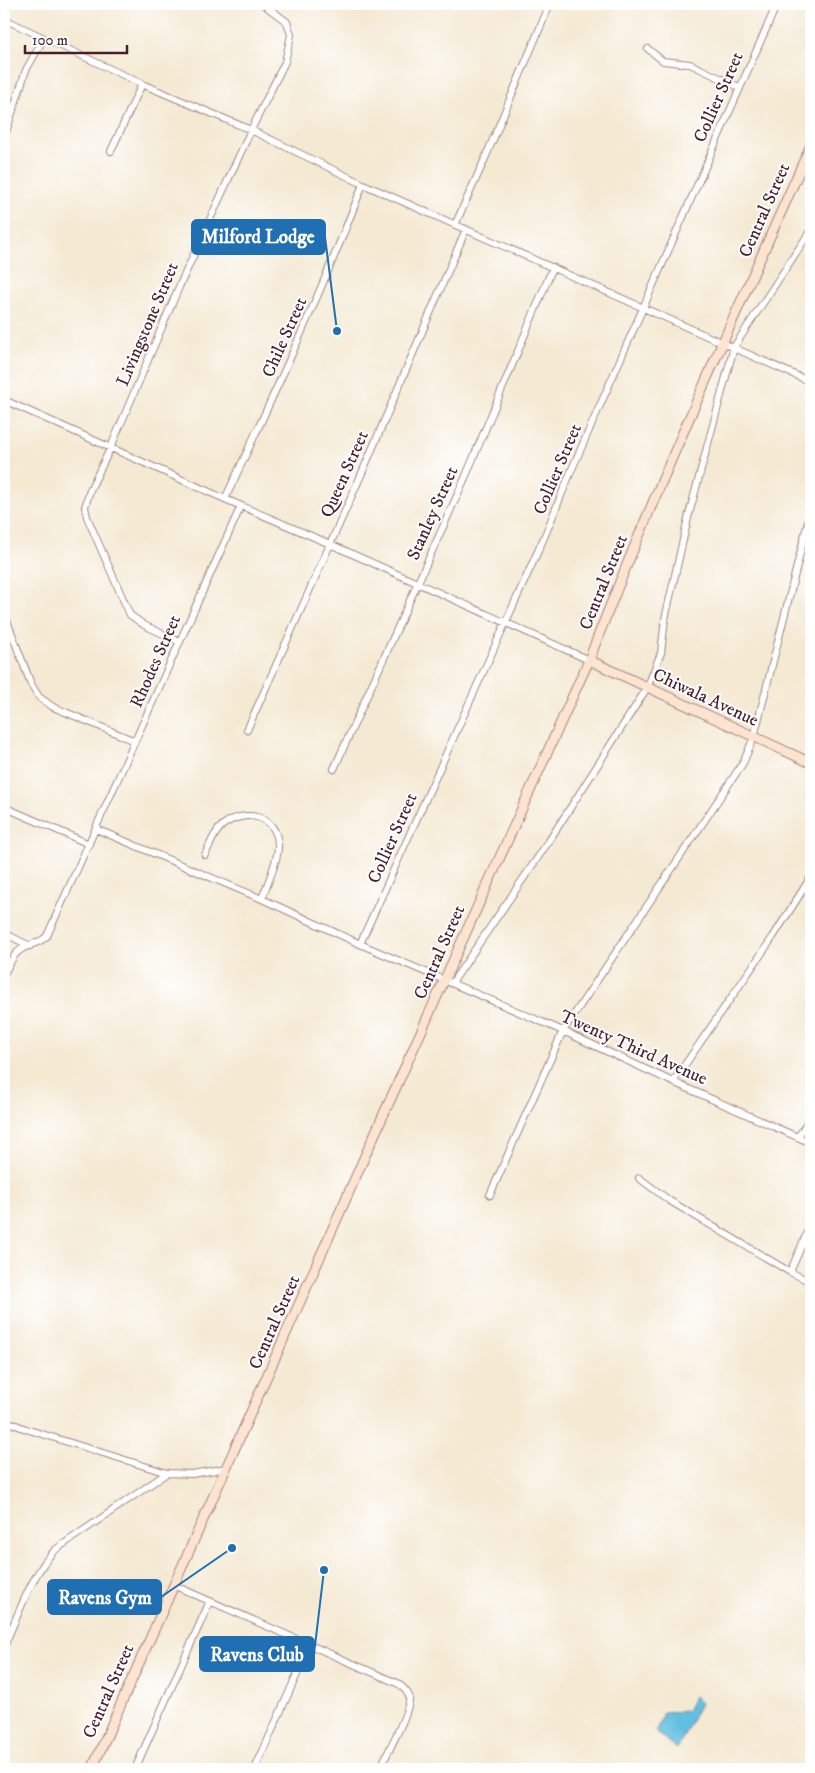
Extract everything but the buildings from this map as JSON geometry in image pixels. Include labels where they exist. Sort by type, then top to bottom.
[{"type":"street","name":"Livingstone Street","points":[[180,642],[144,625],[130,615],[87,517],[86,507],[87,500],[179,287],[251,130],[285,62],[291,35],[287,22],[263,4]]},
{"type":"street","points":[[455,225],[550,4]]},
{"type":"street","name":"Collier Street","points":[[360,944],[506,624],[642,307],[777,4]]},
{"type":"street","points":[[4,19],[142,84],[251,130],[363,184],[734,346],[811,382]]},
{"type":"street","points":[[4,138],[26,70],[44,38]]},
{"type":"street","points":[[648,49],[663,61],[690,64],[739,87]]},
{"type":"street","points":[[111,152],[142,84]]},
{"type":"street","name":"Central Street","points":[[92,1769],[448,982],[589,660],[615,592],[723,342],[811,145]]},
{"type":"street","name":"Chile Street","points":[[225,499],[296,348],[334,260],[363,184]]},
{"type":"street","name":"Queen Street","points":[[247,730],[409,366],[466,229]]},
{"type":"street","points":[[448,982],[547,844],[647,688],[661,653],[665,620],[688,518],[734,346],[811,230]]},
{"type":"street","name":"Stanley Street","points":[[334,769],[465,478],[553,267]]},
{"type":"street","points":[[4,409],[5,401],[589,660]]},
{"type":"street","name":"Rhodes Street","points":[[4,974],[14,956],[20,950],[41,942],[47,936],[241,506]]},
{"type":"street","points":[[490,1195],[563,1031],[743,763],[754,737],[811,510]]},
{"type":"street","points":[[4,613],[31,684],[39,697],[53,707],[135,741]]},
{"type":"street","name":"Chiwala Avenue","points":[[589,660],[811,763]]},
{"type":"street","points":[[4,806],[89,844]]},
{"type":"street","points":[[205,855],[217,831],[229,821],[246,815],[255,816],[266,822],[276,834],[279,846],[262,899]]},
{"type":"street","name":"Twenty Third Avenue","points":[[96,829],[262,899],[360,944],[563,1031],[811,1143]]},
{"type":"street","points":[[673,1082],[773,937],[811,878]]},
{"type":"street","points":[[4,933],[30,946]]},
{"type":"street","points":[[798,1137],[811,1116]]},
{"type":"street","points":[[639,1178],[670,1202],[790,1272],[811,1282]]},
{"type":"street","points":[[790,1272],[811,1224]]},
{"type":"street","points":[[4,1420],[26,1429],[167,1473],[192,1474],[227,1468]]},
{"type":"street","points":[[4,1646],[39,1570],[47,1558],[167,1473]]},
{"type":"street","points":[[174,1585],[399,1684],[408,1694],[408,1708],[380,1769]]},
{"type":"street","points":[[135,1769],[210,1601]]},
{"type":"street","points":[[255,1769],[310,1644]]},
{"type":"water","points":[[694,1697],[700,1703],[677,1749],[656,1732],[663,1712],[687,1711]]},
{"type":"place","name":"Milford Lodge","points":[[337,331]]},
{"type":"place","name":"Ravens Gym","points":[[232,1548]]},
{"type":"place","name":"Ravens Club","points":[[324,1570]]}]
